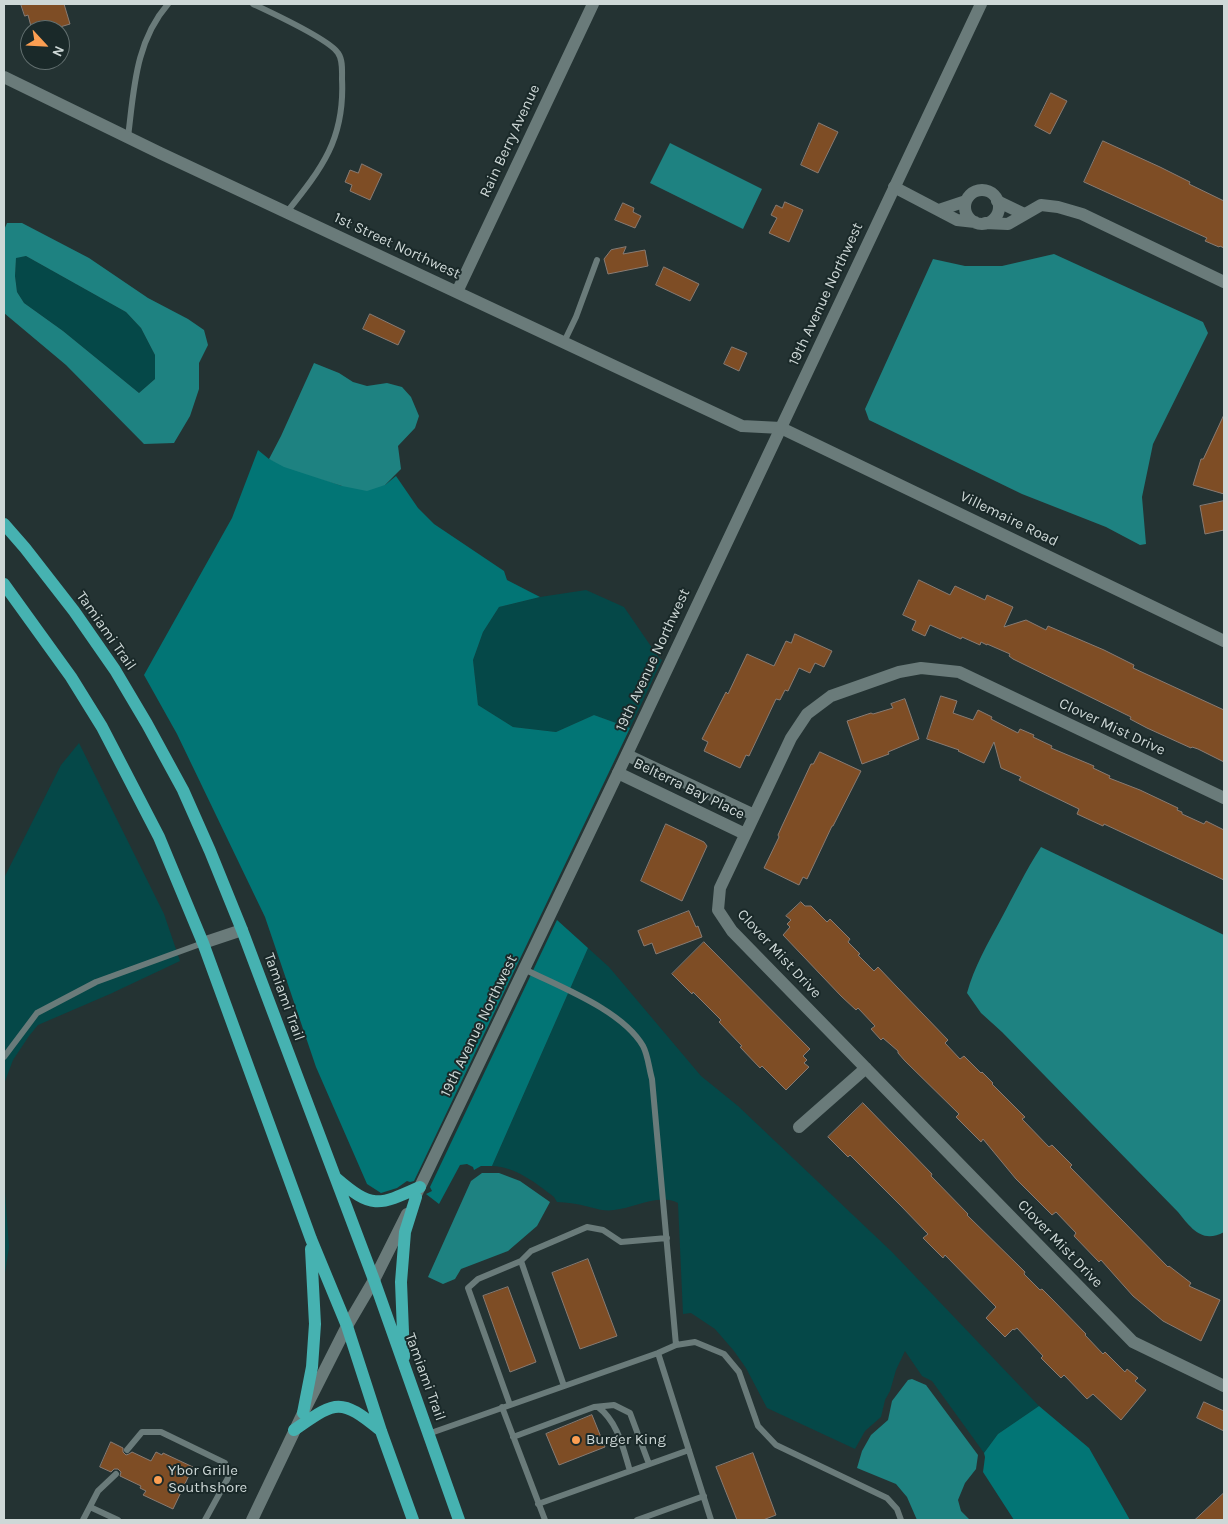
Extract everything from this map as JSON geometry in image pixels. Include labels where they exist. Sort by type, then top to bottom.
[{"type":"main road","name":"Tamiami Trail","points":[[4,524],[74,611],[115,670],[148,724],[183,790],[242,930],[333,1176],[374,1280],[405,1372],[460,1520]]},
{"type":"main road","points":[[4,584],[66,670],[102,727],[159,838],[202,943],[311,1239],[347,1326],[410,1519]]},
{"type":"main road","points":[[333,1176],[353,1193],[366,1200],[379,1202],[418,1192]]},
{"type":"main road","points":[[405,1372],[401,1282],[405,1232],[418,1192]]},
{"type":"main road","points":[[303,1413],[312,1367],[315,1324],[311,1239]]},
{"type":"main road","points":[[294,1430],[324,1409],[338,1406],[351,1409],[366,1418],[381,1431]]},
{"type":"street","name":"Rain Berry Avenue","points":[[457,292],[593,4]]},
{"type":"street","name":"19th Avenue Northwest","points":[[252,1520],[294,1430],[347,1326],[374,1280],[418,1192],[627,755],[981,4]]},
{"type":"street","name":"1st Street Northwest","points":[[4,77],[742,426],[781,428]]},
{"type":"street","points":[[894,187],[957,220],[1008,224],[1041,205],[1058,207],[1082,214],[1224,282]]},
{"type":"street","points":[[939,210],[966,200],[972,193],[982,190],[992,193],[998,201],[1024,214]]},
{"type":"street","points":[[966,200],[966,210],[970,219],[980,222],[990,221],[997,212],[998,201]]},
{"type":"street","name":"Villemaire Road","points":[[781,428],[1224,641]]},
{"type":"street","name":"Clover Mist Drive","points":[[1224,798],[959,672],[921,668],[899,672],[831,696],[807,714],[791,738],[720,888],[718,910],[732,931],[1133,1342],[1168,1361],[1224,1386]]},
{"type":"street","name":"Belterra Bay Place","points":[[627,755],[754,815]]},
{"type":"street","name":"Belterra Bay Place","points":[[618,773],[745,834]]},
{"type":"street","points":[[675,800],[683,782]]},
{"type":"street","points":[[202,943],[242,930]]},
{"type":"street","points":[[799,1127],[866,1068]]},
{"type":"lane","points":[[128,137],[137,68],[146,40],[168,4]]},
{"type":"lane","points":[[253,4],[287,20],[327,43],[338,53],[342,65],[341,113],[336,136],[324,162],[287,212]]},
{"type":"lane","points":[[564,342],[576,317],[597,260]]},
{"type":"lane","points":[[4,1057],[37,1012],[96,982],[202,943]]},
{"type":"lane","points":[[524,969],[608,1011],[629,1028],[643,1046],[652,1079],[676,1346]]},
{"type":"lane","points":[[510,1405],[468,1288],[478,1279],[521,1261],[531,1251],[587,1227],[604,1230],[621,1242],[667,1238]]},
{"type":"lane","points":[[521,1261],[564,1386]]},
{"type":"lane","points":[[428,1434],[676,1346],[695,1342],[724,1354],[739,1372],[758,1426],[776,1445],[887,1498],[897,1509],[901,1520]]},
{"type":"lane","points":[[658,1353],[711,1520]]},
{"type":"lane","points":[[513,1437],[594,1407],[614,1406],[630,1413],[649,1464]]},
{"type":"lane","points":[[502,1407],[544,1520]]},
{"type":"lane","points":[[598,1407],[606,1413],[617,1430],[630,1471]]},
{"type":"lane","points":[[127,1450],[142,1432],[161,1432],[225,1463],[228,1478],[205,1520]]},
{"type":"lane","points":[[538,1504],[689,1450]]},
{"type":"lane","points":[[83,1520],[98,1491],[116,1474]]},
{"type":"lane","points":[[637,1520],[704,1496]]},
{"type":"lane","points":[[90,1507],[118,1520]]},
{"type":"shaded area","points":[[670,143],[762,189],[743,229],[650,183]]},
{"type":"shaded area","points":[[7,223],[22,223],[89,258],[148,298],[188,319],[204,330],[208,345],[199,363],[199,389],[190,416],[174,443],[144,444],[66,365],[4,313],[4,230]],"holes":[[[26,256],[126,312],[141,328],[155,355],[155,379],[139,393],[63,331],[24,303],[17,292],[15,276],[16,258]]]},
{"type":"shaded area","points":[[1054,254],[1203,322],[1208,333],[1153,444],[1142,497],[1146,544],[1140,545],[1106,527],[1022,494],[869,420],[865,409],[933,259],[965,266],[1002,266]]},
{"type":"shaded area","points":[[26,256],[126,312],[141,328],[155,355],[155,379],[139,393],[63,331],[24,303],[17,292],[15,276],[16,257]]},
{"type":"shaded area","points":[[314,363],[339,373],[353,382],[367,386],[387,383],[402,387],[411,397],[419,416],[415,428],[398,446],[401,469],[385,485],[367,491],[342,486],[284,467],[269,459]]},
{"type":"shaded area","points":[[258,450],[269,459],[342,486],[385,485],[396,476],[418,508],[434,524],[504,571],[507,580],[540,597],[499,607],[483,632],[473,660],[478,705],[513,727],[556,732],[594,715],[630,728],[414,1181],[407,1181],[397,1188],[381,1193],[367,1184],[316,1067],[265,917],[177,734],[144,675],[232,518]]},
{"type":"shaded area","points":[[586,590],[624,607],[662,660],[630,728],[594,715],[556,732],[513,727],[478,705],[473,660],[483,632],[499,607],[540,597]]},
{"type":"shaded area","points":[[79,743],[164,914],[180,961],[38,1025],[13,1060],[4,1084],[4,878],[61,765]]},
{"type":"shaded area","points":[[1041,847],[1224,935],[1224,1232],[1209,1236],[1192,1229],[1178,1212],[1002,1032],[981,1013],[967,993],[973,974],[986,946]]},
{"type":"shaded area","points":[[557,920],[588,948],[492,1166],[481,1166],[474,1170],[473,1167],[467,1164],[460,1165],[439,1204],[426,1194],[432,1191],[430,1187]]},
{"type":"shaded area","points":[[588,948],[609,967],[701,1076],[738,1106],[892,1252],[1039,1406],[998,1434],[984,1453],[932,1381],[922,1376],[905,1351],[885,1400],[881,1417],[865,1431],[855,1449],[767,1408],[746,1368],[715,1329],[691,1313],[683,1314],[678,1203],[670,1200],[654,1200],[622,1209],[600,1210],[557,1202],[554,1197],[540,1186],[525,1177],[509,1169],[492,1166]]},
{"type":"shaded area","points":[[482,1173],[499,1173],[520,1181],[550,1202],[537,1226],[508,1251],[461,1269],[455,1279],[443,1284],[428,1277],[471,1181]]},
{"type":"shaded area","points":[[4,1178],[9,1247],[4,1280]]},
{"type":"shaded area","points":[[912,1379],[926,1385],[978,1455],[976,1469],[965,1483],[958,1500],[961,1511],[970,1520],[917,1520],[907,1497],[896,1484],[857,1468],[862,1451],[871,1435],[888,1420],[892,1401],[908,1380]]},
{"type":"shaded area","points":[[1039,1406],[1089,1448],[1130,1520],[1014,1520],[983,1472],[984,1453],[998,1434]]},
{"type":"building","points":[[21,4],[64,4],[69,20],[29,20],[28,15],[25,16]]},
{"type":"building","points":[[1051,93],[1067,101],[1050,134],[1035,126]]},
{"type":"building","points":[[819,123],[838,132],[818,173],[801,165]]},
{"type":"building","points":[[1103,141],[1160,167],[1224,201],[1224,248],[1205,241],[1207,238],[1084,182]]},
{"type":"building","points":[[362,164],[382,174],[370,200],[350,191],[352,185],[345,182],[350,170],[358,173]]},
{"type":"building","points":[[785,202],[803,210],[789,242],[769,233],[777,218],[771,215],[776,205],[782,208]]},
{"type":"building","points":[[623,203],[634,208],[633,212],[641,216],[635,228],[615,220]]},
{"type":"building","points":[[626,247],[623,254],[645,250],[648,266],[608,274],[604,259],[611,250]]},
{"type":"building","points":[[664,267],[699,284],[690,301],[656,285]]},
{"type":"building","points":[[370,314],[405,331],[398,345],[363,329]]},
{"type":"building","points":[[732,347],[747,353],[739,371],[724,364]]},
{"type":"building","points":[[1224,415],[1224,494],[1193,485],[1201,459],[1203,459]]},
{"type":"building","points":[[1224,501],[1224,530],[1205,534],[1200,506]]},
{"type":"building","points":[[919,580],[950,595],[955,586],[985,600],[987,595],[1013,607],[1004,627],[1026,620],[1046,630],[1048,626],[1104,650],[1134,665],[1133,668],[1224,710],[1224,762],[1147,728],[1130,719],[1131,717],[1013,659],[1009,656],[1010,654],[987,644],[981,642],[980,645],[962,637],[961,639],[930,625],[925,636],[912,630],[916,621],[903,615]]},
{"type":"building","points":[[795,634],[832,651],[824,667],[815,663],[810,673],[799,668],[788,691],[785,690],[780,700],[776,699],[749,756],[746,755],[740,768],[704,751],[708,742],[702,739],[726,692],[728,694],[747,654],[774,666],[786,641],[791,643]]},
{"type":"building","points":[[941,696],[957,701],[953,713],[973,720],[978,710],[1018,733],[1020,729],[1034,735],[1033,737],[1052,746],[1051,748],[1094,766],[1093,768],[1110,776],[1109,778],[1178,808],[1177,810],[1182,812],[1182,814],[1204,824],[1206,821],[1224,830],[1224,880],[1104,824],[1103,826],[1077,814],[1079,809],[1019,780],[1021,777],[1001,768],[994,742],[984,763],[959,750],[927,739]]},
{"type":"building","points":[[905,699],[919,739],[888,752],[889,754],[862,764],[847,721],[893,708],[891,704]]},
{"type":"building","points":[[820,752],[861,771],[807,879],[803,877],[799,885],[764,868],[811,764],[813,764]]},
{"type":"building","points":[[666,824],[704,842],[707,846],[682,901],[641,881]]},
{"type":"building","points":[[801,902],[805,906],[811,906],[827,922],[830,919],[850,939],[848,942],[860,954],[858,955],[874,971],[878,967],[948,1040],[945,1043],[960,1059],[964,1056],[993,1083],[1025,1117],[1022,1119],[1049,1147],[1052,1145],[1072,1165],[1070,1167],[1168,1267],[1191,1283],[1189,1286],[1220,1300],[1201,1341],[1163,1321],[1133,1296],[1101,1260],[1099,1262],[1074,1236],[1076,1233],[1056,1212],[1052,1215],[1016,1179],[983,1139],[981,1142],[956,1117],[959,1114],[905,1061],[898,1051],[883,1038],[881,1040],[871,1029],[875,1026],[858,1008],[856,1010],[841,996],[783,935],[790,927],[787,924],[791,920],[786,916]]},
{"type":"building","points":[[689,911],[702,937],[656,954],[652,943],[644,946],[638,931]]},
{"type":"building","points":[[704,942],[810,1049],[803,1056],[807,1060],[804,1063],[809,1067],[786,1090],[762,1066],[760,1068],[719,1022],[721,1020],[672,974]]},
{"type":"building","points":[[863,1103],[932,1174],[931,1176],[967,1215],[1025,1272],[1024,1274],[1040,1290],[1042,1289],[1052,1299],[1103,1354],[1105,1352],[1125,1372],[1127,1369],[1138,1378],[1135,1381],[1146,1390],[1121,1420],[1093,1394],[1087,1399],[1064,1375],[1061,1378],[1041,1358],[1043,1356],[1017,1328],[1013,1329],[1005,1337],[986,1318],[996,1307],[945,1255],[943,1258],[923,1238],[928,1234],[901,1206],[850,1155],[848,1157],[828,1137]]},
{"type":"building","points":[[588,1259],[617,1336],[580,1349],[552,1273]]},
{"type":"building","points":[[508,1287],[536,1362],[510,1372],[483,1296]]},
{"type":"building","points":[[1204,1402],[1224,1411],[1224,1431],[1197,1418]]},
{"type":"building","name":"Burger King","points":[[592,1415],[605,1447],[559,1465],[546,1434]]},
{"type":"building","name":"Ybor Grille Southshore","points":[[111,1442],[123,1448],[123,1452],[126,1455],[132,1452],[151,1461],[156,1452],[162,1455],[163,1453],[193,1467],[173,1509],[143,1495],[146,1491],[140,1488],[141,1486],[120,1476],[121,1472],[118,1469],[114,1469],[111,1472],[100,1467]]},
{"type":"building","points":[[753,1453],[776,1515],[763,1520],[737,1520],[716,1467]]},
{"type":"building","points":[[1224,1493],[1224,1520],[1195,1520]]},
{"type":"place","name":"Burger King","points":[[576,1440]]},
{"type":"place","name":"Ybor Grille Southshore","points":[[158,1480]]}]
